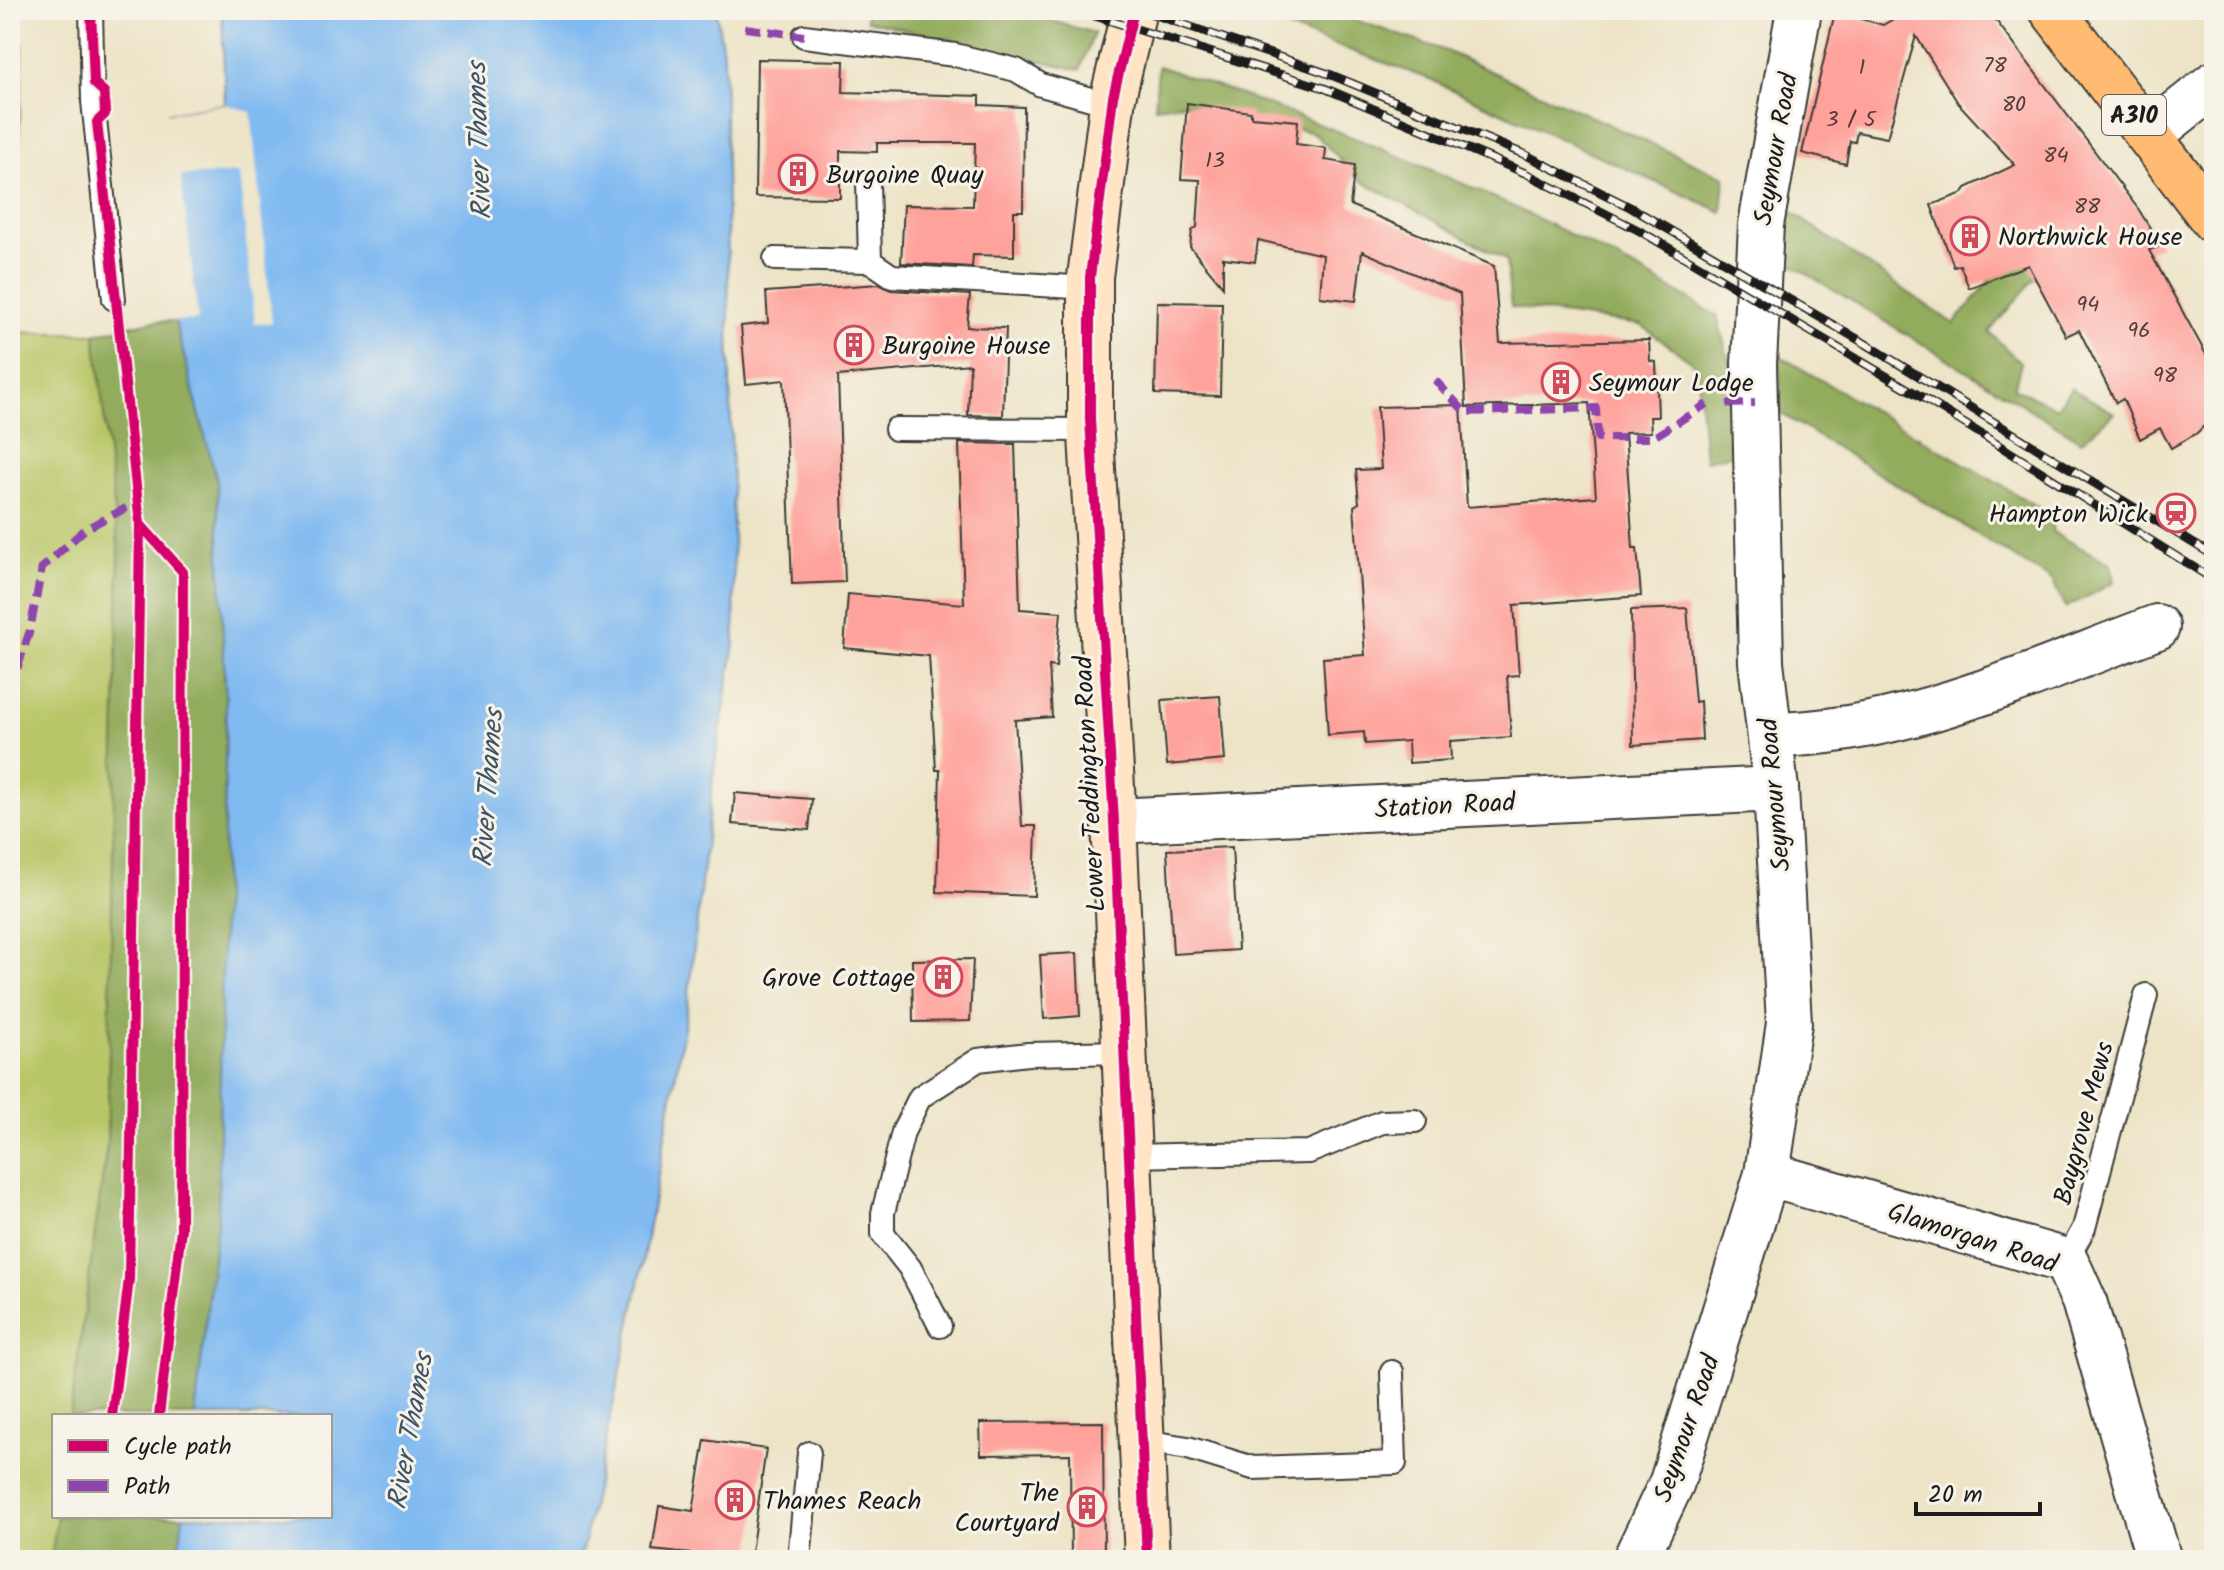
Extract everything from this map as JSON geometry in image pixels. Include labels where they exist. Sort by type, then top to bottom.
[{"type":"main road","name":"A310","points":[[2052,10],[2214,221]]},
{"type":"street","name":"Lower Teddington Road","points":[[1134,10],[1112,105],[1090,288],[1090,430],[1114,821],[1147,1560]]},
{"type":"street","name":"Seymour Road","points":[[1635,1560],[1672,1482],[1767,1174],[1789,1023],[1776,789],[1761,662],[1754,364],[1761,225],[1799,10]]},
{"type":"street","points":[[2150,135],[2214,84]]},
{"type":"street","points":[[1770,735],[1817,735],[1889,722],[2157,627]]},
{"type":"street","name":"Station Road","points":[[1114,821],[1776,789]]},
{"type":"street","name":"Glamorgan Road","points":[[1767,1174],[2066,1261],[2084,1301],[2159,1560]]},
{"type":"lane","points":[[91,10],[93,101],[114,299]]},
{"type":"lane","points":[[804,36],[955,55],[1016,70],[1050,88],[1112,105]]},
{"type":"lane","points":[[868,182],[870,261]]},
{"type":"lane","points":[[775,259],[870,261],[892,276],[1090,288]]},
{"type":"lane","points":[[896,429],[1090,430]]},
{"type":"lane","name":"Baygrove Mews","points":[[2066,1261],[2084,1228],[2146,995]]},
{"type":"lane","points":[[940,1326],[910,1268],[883,1234],[883,1213],[903,1132],[920,1097],[978,1060],[1028,1054],[1125,1052]]},
{"type":"lane","points":[[1130,1156],[1309,1152],[1382,1122],[1415,1121]]},
{"type":"lane","points":[[1143,1441],[1188,1448],[1253,1468],[1395,1463],[1392,1372]]},
{"type":"lane","points":[[799,1560],[809,1453]]},
{"type":"green space","points":[[867,10],[1014,10],[1094,33],[1080,70],[866,20]]},
{"type":"green space","points":[[1238,10],[1327,10],[1446,51],[1725,177],[1722,212],[1424,77]]},
{"type":"green space","points":[[10,45],[23,45],[19,144],[10,143]]},
{"type":"green space","points":[[1158,66],[1303,118],[1445,176],[1583,241],[1717,316],[1730,365],[1735,454],[1705,460],[1697,366],[1641,325],[1511,307],[1506,260],[1363,182],[1314,133],[1187,103],[1155,107]]},
{"type":"green space","points":[[1780,204],[1954,324],[2020,244],[2045,266],[1989,332],[2021,363],[2014,388],[2057,408],[2071,388],[2114,413],[2082,441],[1776,255]]},
{"type":"green space","points":[[175,321],[195,1414],[52,1414],[52,1518],[183,1518],[178,1560],[10,1560],[10,332],[95,334],[147,322]]},
{"type":"green space","points":[[175,321],[217,482],[226,708],[218,1215],[195,1414],[70,1414],[107,1145],[119,553],[95,334],[147,322]]},
{"type":"green space","points":[[1780,356],[2050,514],[2053,533],[2111,564],[2114,583],[2065,608],[2053,581],[1780,413]]},
{"type":"green space","points":[[57,1518],[183,1518],[178,1560],[51,1560]]},
{"type":"water","name":"River Thames","points":[[222,10],[716,10],[724,59],[735,642],[714,768],[687,1010],[639,1283],[580,1560],[178,1560],[183,1518],[332,1518],[332,1414],[195,1414],[218,1215],[226,708],[217,482],[175,321],[167,113],[225,104]]},
{"type":"pier","points":[[225,104],[251,112],[272,323],[255,323],[239,173],[181,176],[198,320],[171,321],[151,135],[162,114]]},
{"type":"building","points":[[1900,10],[1988,10],[2139,210],[2161,246],[2149,250],[2214,369],[2214,416],[2197,433],[2171,448],[2160,428],[2140,439],[2123,399],[2116,403],[2079,330],[2066,336],[2028,265],[1969,288],[1960,265],[1954,267],[1931,205],[1963,193],[1966,188],[2015,165],[1958,103],[1916,36],[1887,138],[1857,132],[1855,142],[1850,141],[1846,164],[1802,153],[1835,12],[1883,25],[1902,14]]},
{"type":"building","name":"Burgoine Quay","points":[[757,59],[844,61],[843,92],[980,96],[980,105],[1024,107],[1023,211],[1014,211],[1014,256],[973,255],[972,267],[901,263],[904,205],[973,206],[975,143],[877,143],[877,152],[840,151],[840,198],[755,197]]},
{"type":"building","points":[[1187,103],[1251,112],[1251,117],[1298,121],[1296,144],[1326,148],[1325,160],[1355,165],[1350,205],[1494,266],[1500,343],[1649,340],[1650,361],[1656,362],[1658,417],[1650,417],[1651,432],[1625,433],[1633,548],[1637,548],[1641,596],[1514,605],[1519,675],[1507,676],[1511,737],[1450,741],[1451,760],[1409,763],[1408,741],[1365,744],[1364,732],[1328,735],[1323,658],[1365,655],[1354,506],[1359,503],[1356,470],[1381,469],[1377,407],[1461,405],[1467,507],[1596,497],[1589,403],[1466,407],[1460,294],[1362,251],[1356,301],[1320,297],[1323,255],[1258,240],[1255,262],[1223,258],[1223,287],[1190,247],[1192,231],[1197,227],[1200,180],[1181,179]]},
{"type":"building","points":[[879,284],[891,290],[970,295],[967,327],[1006,328],[1003,416],[968,415],[970,364],[838,376],[845,582],[792,584],[784,380],[746,384],[741,326],[768,323],[766,292]]},
{"type":"building","points":[[1157,302],[1222,303],[1220,396],[1155,394]]},
{"type":"building","points":[[959,443],[1015,444],[1020,609],[1061,612],[1056,667],[1049,666],[1052,717],[1015,720],[1022,826],[1036,826],[1034,896],[937,892],[940,770],[936,770],[929,656],[844,648],[848,594],[964,604]]},
{"type":"building","points":[[1687,608],[1695,702],[1700,701],[1702,740],[1633,745],[1631,610]]},
{"type":"building","points":[[1220,696],[1225,760],[1167,765],[1162,700]]},
{"type":"building","points":[[735,793],[812,799],[809,830],[732,824]]},
{"type":"building","points":[[1232,847],[1238,950],[1173,954],[1167,850]]},
{"type":"building","points":[[1077,953],[1080,1016],[1044,1019],[1040,955]]},
{"type":"building","name":"Grove Cottage","points":[[973,959],[970,1021],[913,1022],[912,960]]},
{"type":"building","name":"The Courtyard","points":[[1103,1422],[1104,1560],[1071,1560],[1070,1454],[981,1455],[980,1423]]},
{"type":"building","name":"Thames Reach","points":[[705,1440],[766,1449],[750,1560],[652,1550],[659,1506],[693,1511]]},
{"type":"railway","points":[[1076,10],[1324,88],[1525,173],[1640,231],[1925,399],[2214,580]]},
{"type":"railway","points":[[1141,10],[1329,74],[1526,155],[1630,207],[1866,344],[2214,556]]},
{"type":"marked path","points":[[745,28],[804,36]]},
{"type":"marked path","points":[[1435,380],[1465,412],[1596,408],[1598,438],[1652,438],[1707,404]]},
{"type":"marked path","points":[[1727,404],[1755,403]]},
{"type":"marked path","points":[[10,691],[30,630],[42,568],[85,529],[138,502]]},
{"type":"cycle path","points":[[91,10],[94,83],[104,92],[105,114],[97,122],[140,524],[129,1279],[112,1414]]},
{"type":"cycle path","points":[[1134,10],[1113,97],[1090,277],[1090,419],[1114,821],[1147,1560]]},
{"type":"cycle path","points":[[140,524],[183,572],[181,1229],[159,1414]]},
{"type":"place","name":"Burgoine Quay","points":[[798,174]]},
{"type":"place","name":"Northwick House","points":[[1970,236]]},
{"type":"place","name":"Burgoine House","points":[[854,345]]},
{"type":"place","name":"Seymour Lodge","points":[[1561,382]]},
{"type":"place","name":"Hampton Wick","points":[[2176,513]]},
{"type":"place","name":"Grove Cottage","points":[[943,977]]},
{"type":"place","name":"Thames Reach","points":[[735,1500]]},
{"type":"place","name":"The Courtyard","points":[[1087,1507]]}]
